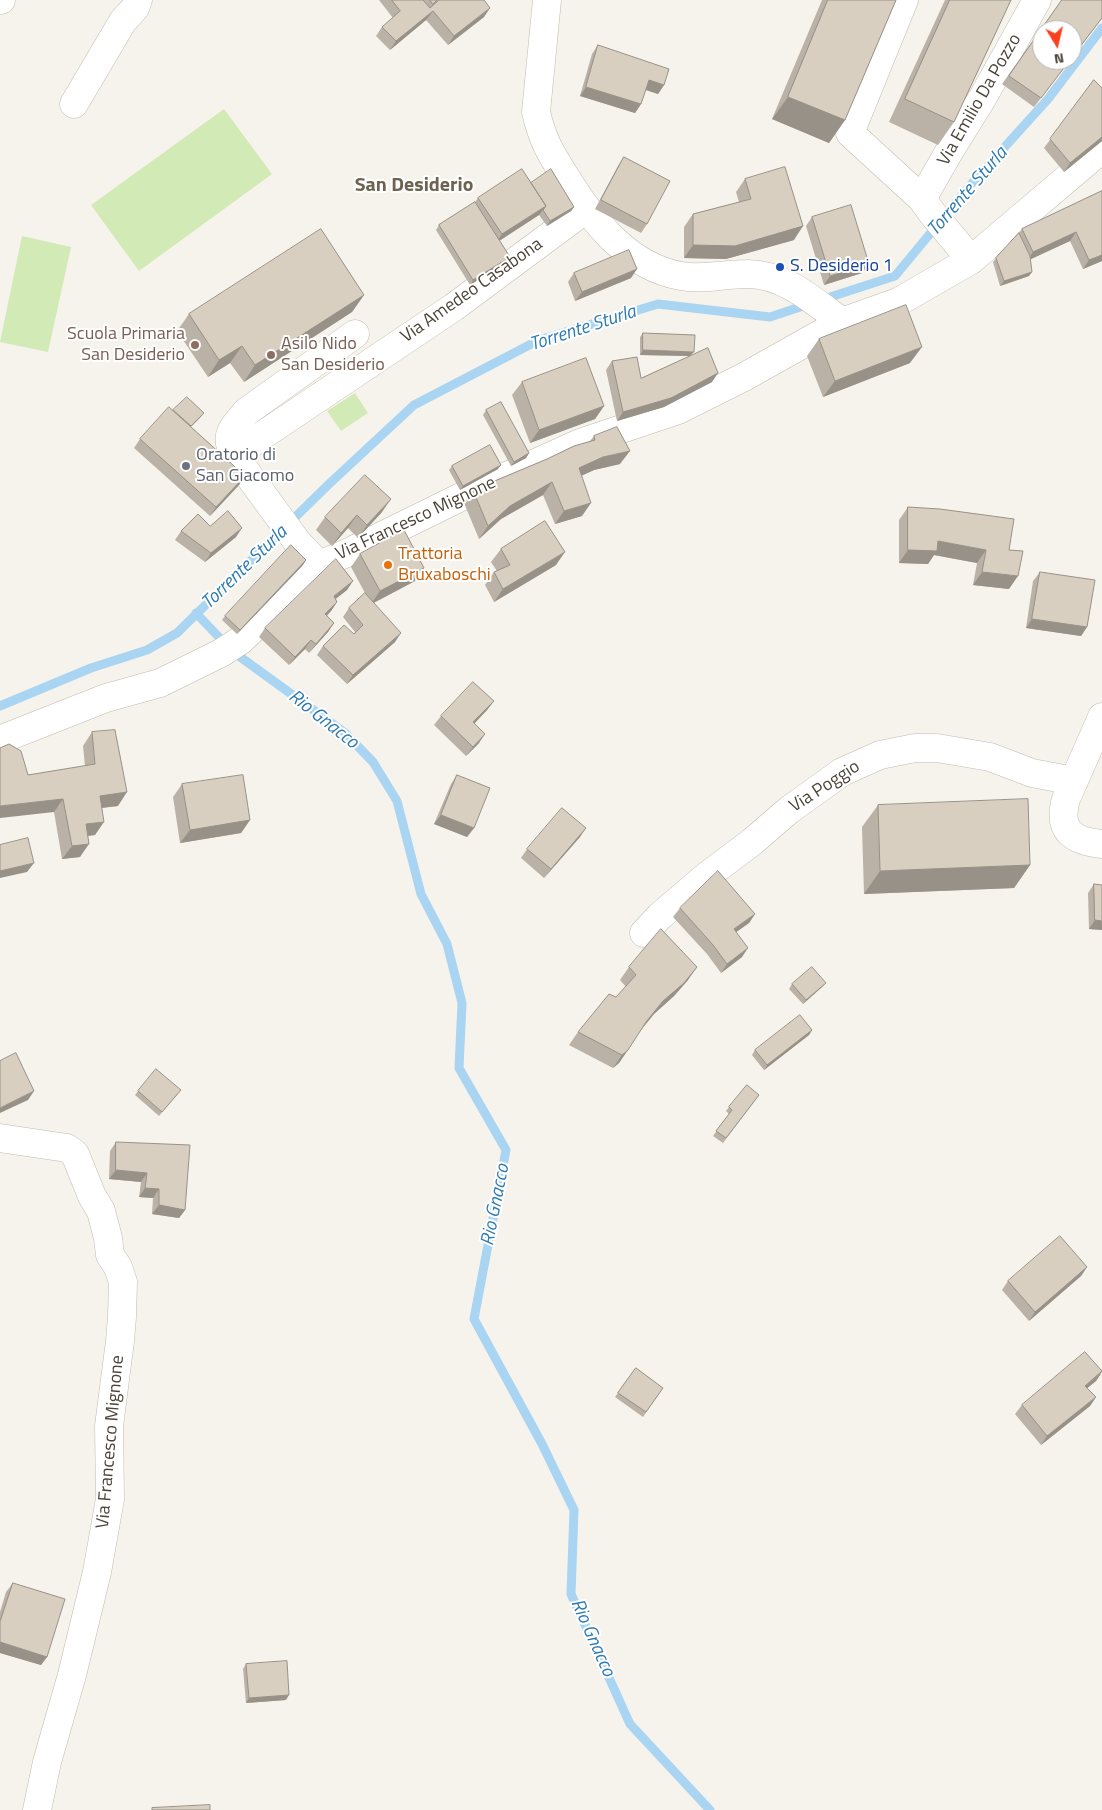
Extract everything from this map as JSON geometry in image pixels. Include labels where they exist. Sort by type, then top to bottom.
[{"type":"street","points":[[74,104],[123,21],[138,0]]},
{"type":"street","points":[[548,0],[536,112],[547,147],[586,209],[606,233],[641,261],[662,271],[681,276],[699,277],[747,274],[775,278],[801,291],[836,318],[898,302],[963,251],[1102,149]]},
{"type":"street","points":[[904,0],[850,133],[927,206],[963,251]]},
{"type":"street","name":"Via Emilio Da Pozzo","points":[[927,206],[950,150],[983,97],[1037,0]]},
{"type":"street","name":"Via Amedeo Casabona","points":[[236,458],[254,441],[454,307],[586,209]]},
{"type":"street","name":"Via Francesco Mignone","points":[[2,735],[106,698],[160,683],[231,647],[319,565],[348,554],[466,495],[580,443],[678,410],[744,377],[836,318]]},
{"type":"street","points":[[319,565],[298,543],[236,458],[229,446],[229,435],[246,412],[355,334]]},
{"type":"street","points":[[203,440],[236,458]]},
{"type":"street","points":[[1102,717],[1062,813],[1068,830],[1075,838],[1102,844]]},
{"type":"street","name":"Via Poggio","points":[[644,933],[667,910],[708,875],[752,842],[789,810],[842,772],[880,755],[915,748],[937,748],[990,757],[1032,773],[1074,781]]},
{"type":"street","name":"Via Francesco Mignone","points":[[0,1138],[67,1148],[75,1154],[92,1196],[101,1211],[110,1255],[118,1267],[123,1282],[120,1341],[109,1426],[110,1499],[97,1572],[72,1675],[47,1762],[37,1810]]},
{"type":"green space","points":[[224,109],[272,174],[139,271],[91,205]]},
{"type":"green space","points":[[22,236],[71,247],[48,352],[0,342]]},
{"type":"green space","points":[[355,393],[368,413],[341,431],[327,411]]},
{"type":"building","points":[[392,0],[423,0],[430,8],[439,0],[484,0],[490,8],[454,36],[433,11],[396,41],[382,27],[400,11]]},
{"type":"building","points":[[828,0],[896,0],[845,120],[788,97]]},
{"type":"building","points":[[950,0],[1011,0],[954,122],[905,99]]},
{"type":"building","points":[[1062,0],[1102,0],[1102,18],[1082,44],[1082,20],[1048,20]]},
{"type":"building","points":[[1032,43],[1032,70],[1062,70],[1041,98],[1009,76]]},
{"type":"building","points":[[598,45],[669,69],[664,85],[649,80],[641,104],[586,87]]},
{"type":"building","points":[[1094,80],[1102,88],[1102,137],[1070,163],[1050,139]]},
{"type":"building","points":[[624,157],[670,181],[647,224],[601,200]]},
{"type":"building","points":[[785,167],[803,226],[735,246],[693,245],[693,214],[751,199],[745,179]]},
{"type":"building","points":[[522,169],[546,206],[502,234],[478,198]]},
{"type":"building","points":[[551,169],[574,207],[550,221],[543,210],[546,206],[531,183]]},
{"type":"building","points":[[1102,191],[1102,255],[1089,260],[1076,232],[1033,252],[1022,229]]},
{"type":"building","points":[[475,202],[510,257],[473,280],[439,225]]},
{"type":"building","points":[[851,205],[869,264],[830,276],[812,217]]},
{"type":"building","points":[[321,229],[364,295],[255,365],[242,346],[219,360],[189,314]]},
{"type":"building","points":[[1019,233],[1030,256],[1032,272],[1004,281],[996,258]]},
{"type":"building","points":[[629,250],[637,269],[582,292],[574,273]]},
{"type":"building","points":[[906,305],[922,347],[835,381],[819,339]]},
{"type":"building","points":[[643,333],[695,335],[694,352],[643,350]]},
{"type":"building","points":[[708,348],[718,373],[671,398],[623,412],[612,361],[637,357],[641,378]]},
{"type":"building","points":[[586,358],[604,406],[539,430],[522,382]]},
{"type":"building","points":[[187,397],[204,413],[191,426],[173,410]]},
{"type":"building","points":[[501,402],[529,453],[514,462],[486,410]]},
{"type":"building","name":"Oratorio di San Giacomo","points":[[169,407],[245,476],[216,507],[140,439]]},
{"type":"building","points":[[617,427],[630,451],[603,457],[579,468],[591,503],[564,511],[552,482],[510,506],[488,526],[473,490],[574,446],[595,440],[594,436]]},
{"type":"building","points":[[490,445],[501,465],[463,486],[452,466]]},
{"type":"building","points":[[365,475],[391,499],[367,525],[357,515],[341,533],[325,517]]},
{"type":"building","points":[[908,507],[940,509],[1014,519],[1009,550],[1023,551],[1018,576],[982,572],[986,550],[938,541],[937,551],[908,550]]},
{"type":"building","points":[[228,511],[242,528],[211,553],[181,531],[198,514],[210,526]]},
{"type":"building","points":[[545,521],[565,552],[503,589],[494,572],[510,565],[501,549]]},
{"type":"building","points":[[404,530],[424,568],[380,591],[360,554]]},
{"type":"building","points":[[291,545],[306,560],[240,630],[225,616]]},
{"type":"building","points":[[336,559],[353,581],[334,596],[337,602],[325,614],[334,623],[316,644],[311,640],[295,657],[265,628]]},
{"type":"building","points":[[1040,572],[1095,580],[1087,627],[1032,619]]},
{"type":"building","points":[[365,593],[401,633],[353,675],[323,646],[344,625],[354,634],[363,625],[349,608]]},
{"type":"building","points":[[473,682],[494,701],[473,722],[485,734],[473,747],[441,716]]},
{"type":"building","points":[[115,730],[127,792],[100,796],[104,822],[86,824],[89,844],[72,846],[63,799],[0,806],[0,748],[9,744],[21,751],[28,775],[95,764],[92,732]]},
{"type":"building","points":[[243,775],[250,820],[190,830],[182,784]]},
{"type":"building","points":[[457,775],[490,788],[474,828],[441,815]]},
{"type":"building","points":[[1028,799],[1030,865],[880,871],[878,805]]},
{"type":"building","points":[[562,808],[586,828],[551,869],[527,849]]},
{"type":"building","points":[[28,838],[34,863],[0,871],[0,845]]},
{"type":"building","points":[[718,871],[755,914],[734,929],[748,948],[727,964],[680,908]]},
{"type":"building","points":[[1094,884],[1102,885],[1102,921],[1095,920]]},
{"type":"building","points":[[661,929],[697,967],[684,983],[663,1001],[646,1022],[628,1050],[622,1055],[578,1032],[609,994],[616,997],[636,975],[629,967]]},
{"type":"building","points":[[812,967],[826,983],[806,1000],[792,984]]},
{"type":"building","points":[[800,1015],[812,1030],[767,1065],[755,1050]]},
{"type":"building","points":[[16,1053],[34,1091],[0,1108],[0,1061]]},
{"type":"building","points":[[156,1069],[181,1090],[162,1112],[138,1091]]},
{"type":"building","points":[[747,1085],[759,1095],[726,1138],[716,1131],[732,1110],[729,1107]]},
{"type":"building","points":[[116,1142],[190,1145],[185,1210],[159,1205],[159,1189],[145,1188],[147,1173],[116,1170]]},
{"type":"building","points":[[1060,1236],[1087,1267],[1035,1312],[1008,1281]]},
{"type":"building","points":[[1085,1352],[1102,1371],[1085,1386],[1096,1397],[1047,1436],[1022,1405]]},
{"type":"building","points":[[636,1368],[663,1388],[646,1412],[618,1393]]},
{"type":"building","points":[[13,1583],[65,1599],[47,1657],[0,1642],[0,1622]]},
{"type":"building","points":[[287,1661],[289,1695],[249,1698],[246,1664]]},
{"type":"building","points":[[210,1805],[210,1810],[152,1810],[152,1808]]},
{"type":"waterway","name":"Torrente Sturla","points":[[821,300],[895,276],[973,182],[1048,99],[1102,28]]},
{"type":"waterway","name":"Torrente Sturla","points":[[0,706],[91,668],[147,650],[177,633],[329,484],[414,405],[539,340],[658,304],[770,317],[809,304]]},
{"type":"waterway","name":"Rio Gnacco","points":[[196,613],[232,651],[345,733],[373,762],[397,801],[421,894],[447,944],[462,1003],[459,1068],[506,1150],[474,1319],[542,1444],[574,1510],[571,1594],[630,1724],[710,1810]]},
{"type":"place","name":"S. Desiderio 1","points":[[780,267]]},
{"type":"place","name":"Scuola Primaria San Desiderio","points":[[195,345]]},
{"type":"place","name":"Asilo Nido San Desiderio","points":[[271,355]]},
{"type":"place","name":"Oratorio di San Giacomo","points":[[186,466]]},
{"type":"place","name":"Trattoria Bruxaboschi","points":[[388,565]]},
{"type":"district","name":"San Desiderio","points":[[414,186]]}]
